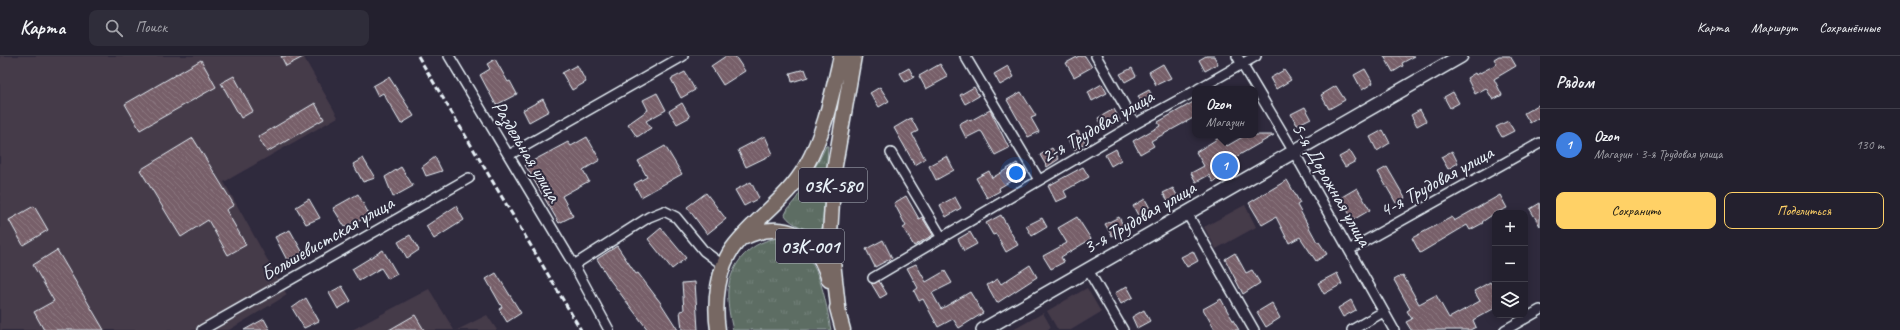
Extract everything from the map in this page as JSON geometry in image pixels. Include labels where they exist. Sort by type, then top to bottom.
[{"type":"main road","name":"03К-580","points":[[740,240],[790,189],[806,167],[822,132],[841,56]]},
{"type":"main road","name":"03К-580","points":[[839,316],[830,234],[834,171],[854,56]]},
{"type":"main road","name":"03К-001","points":[[718,330],[716,304],[719,285],[729,253],[740,240],[761,231],[779,229],[791,232],[804,240],[823,262],[843,330]]},
{"type":"street","name":"Раздельная улица","points":[[449,56],[574,265],[609,330]]},
{"type":"street","points":[[509,155],[683,56]]},
{"type":"street","points":[[965,56],[1039,180]]},
{"type":"street","points":[[1096,56],[1135,124]]},
{"type":"street","name":"5-я Дорожная улица","points":[[1237,56],[1255,86]]},
{"type":"street","points":[[1204,86],[1256,56]]},
{"type":"street","name":"3-я Трудовая улица","points":[[991,328],[1088,270],[1461,56]]},
{"type":"street","name":"2-я Трудовая улица","points":[[873,278],[1192,92]]},
{"type":"street","name":"5-я Дорожная улица","points":[[1258,92],[1294,152],[1394,330]]},
{"type":"street","name":"4-я Трудовая улица","points":[[1349,250],[1540,143]]},
{"type":"street","points":[[891,153],[942,238]]},
{"type":"street","name":"Большевистская улица","points":[[202,330],[469,178]]},
{"type":"street","points":[[574,265],[649,217],[664,211],[676,217],[704,251],[724,266]]},
{"type":"street","points":[[1187,213],[1254,330]]},
{"type":"street","points":[[1088,270],[1123,330]]},
{"type":"street","points":[[1505,330],[1540,310]]},
{"type":"street","points":[[1352,330],[1384,312]]},
{"type":"shaded area","points":[[0,56],[303,56],[338,117],[224,182],[287,295],[229,330],[0,330]]},
{"type":"shaded area","points":[[1245,205],[1256,227],[1216,249],[1204,227]]},
{"type":"shaded area","points":[[1087,288],[1101,312],[1071,330],[1058,330],[1047,311]]},
{"type":"shaded area","points":[[429,289],[454,330],[352,330]]},
{"type":"shaded area","points":[[1043,313],[1051,327],[1047,330],[1013,330]]},
{"type":"shaded area","points":[[487,315],[497,330],[457,330]]},
{"type":"green space","points":[[826,146],[828,146],[823,225],[820,232],[801,227],[791,222],[785,215],[810,177]]},
{"type":"green space","points":[[780,238],[794,244],[803,251],[810,260],[816,271],[824,295],[831,330],[733,330],[729,310],[728,290],[733,270],[738,262],[752,248],[760,243]]},
{"type":"building","points":[[281,56],[305,56],[286,66]]},
{"type":"building","points":[[726,56],[735,56],[745,71],[723,85],[711,66]]},
{"type":"building","points":[[1079,56],[1085,56],[1092,67],[1074,77],[1066,63]]},
{"type":"building","points":[[1206,56],[1214,56],[1218,64],[1205,71],[1199,60]]},
{"type":"building","points":[[1384,56],[1415,56],[1402,63],[1403,66],[1393,72]]},
{"type":"building","points":[[1499,56],[1510,56],[1516,66],[1494,79],[1502,95],[1493,100],[1486,88],[1475,94],[1467,78],[1497,64],[1494,59]]},
{"type":"building","points":[[495,59],[508,82],[510,81],[517,94],[496,105],[480,75],[490,69],[487,64]]},
{"type":"building","points":[[201,60],[216,87],[140,130],[125,104]]},
{"type":"building","points":[[940,64],[948,77],[926,89],[919,76]]},
{"type":"building","points":[[1163,64],[1171,78],[1156,85],[1149,72]]},
{"type":"building","points":[[577,65],[586,82],[572,90],[562,73]]},
{"type":"building","points":[[1008,66],[1014,77],[1000,85],[994,74]]},
{"type":"building","points":[[909,68],[914,77],[905,82],[900,73]]},
{"type":"building","points":[[1132,68],[1136,76],[1125,82],[1120,74]]},
{"type":"building","points":[[805,69],[808,77],[792,82],[790,73]]},
{"type":"building","points":[[1365,69],[1373,83],[1362,90],[1354,75]]},
{"type":"building","points":[[1284,70],[1291,80],[1276,89],[1270,78]]},
{"type":"building","points":[[685,72],[695,90],[681,98],[671,79]]},
{"type":"building","points":[[234,76],[253,111],[241,118],[221,83]]},
{"type":"building","points":[[389,77],[414,116],[401,124],[383,93],[378,96],[373,86]]},
{"type":"building","points":[[1102,84],[1107,93],[1092,101],[1088,92]]},
{"type":"building","points":[[1336,86],[1345,100],[1329,109],[1321,95]]},
{"type":"building","points":[[880,87],[889,101],[879,107],[870,93]]},
{"type":"building","points":[[974,87],[979,96],[965,104],[960,95]]},
{"type":"building","points":[[1149,90],[1153,97],[1142,104],[1138,96]]},
{"type":"building","points":[[1021,92],[1036,116],[1031,118],[1039,132],[1028,137],[1007,100]]},
{"type":"building","points":[[1453,92],[1459,103],[1450,108],[1444,97]]},
{"type":"building","points":[[657,93],[666,110],[646,121],[651,128],[637,137],[628,124],[648,110],[643,100]]},
{"type":"building","points":[[543,99],[549,111],[529,122],[523,110]]},
{"type":"building","points":[[315,103],[324,119],[267,152],[258,137]]},
{"type":"building","points":[[682,103],[690,117],[677,124],[669,111]]},
{"type":"building","points":[[1192,103],[1192,119],[1151,141],[1154,146],[1140,154],[1133,141],[1160,126],[1158,122]]},
{"type":"building","points":[[1540,104],[1540,117],[1530,123],[1524,113]]},
{"type":"building","points":[[1305,107],[1311,118],[1297,125],[1291,114]]},
{"type":"building","points":[[1114,109],[1120,120],[1104,129],[1098,118]]},
{"type":"building","points":[[990,110],[1009,148],[995,155],[982,132],[980,131],[966,138],[959,124],[968,119],[970,121]]},
{"type":"building","points":[[1420,110],[1426,121],[1417,126],[1411,115]]},
{"type":"building","points":[[911,118],[918,131],[912,134],[925,159],[915,165],[894,128]]},
{"type":"building","points":[[1508,121],[1514,131],[1502,137],[1496,127]]},
{"type":"building","points":[[1383,130],[1390,143],[1377,151],[1370,137]]},
{"type":"building","points":[[1078,131],[1085,143],[1074,150],[1067,138]]},
{"type":"building","points":[[1258,135],[1274,135],[1234,158],[1239,166],[1213,182],[1209,175],[1196,182],[1191,173],[1204,166],[1196,152],[1219,138],[1223,138],[1227,146],[1241,138],[1258,138]]},
{"type":"building","points":[[765,136],[773,154],[746,167],[738,150]]},
{"type":"building","points":[[587,137],[600,160],[583,170],[589,181],[562,196],[573,216],[559,223],[525,165],[568,142],[571,146]]},
{"type":"building","points":[[193,138],[234,205],[226,210],[246,245],[228,255],[208,220],[181,237],[140,170]]},
{"type":"building","points":[[665,146],[682,174],[641,197],[634,184],[647,177],[638,161]]},
{"type":"building","points":[[1052,148],[1059,159],[1047,167],[1040,155]]},
{"type":"building","points":[[1116,149],[1121,160],[1111,166],[1105,155]]},
{"type":"building","points":[[1350,151],[1356,161],[1345,167],[1339,157]]},
{"type":"building","points":[[1452,151],[1458,163],[1448,169],[1441,157]]},
{"type":"building","points":[[947,156],[954,170],[936,180],[929,166]]},
{"type":"building","points":[[435,157],[442,171],[426,176],[422,167]]},
{"type":"building","points":[[363,158],[375,178],[363,182],[353,164]]},
{"type":"building","points":[[1017,163],[1023,174],[999,188],[1000,191],[987,198],[976,178],[989,171],[992,178]]},
{"type":"building","points":[[401,167],[413,186],[393,197],[385,177]]},
{"type":"building","points":[[1083,167],[1089,177],[1064,191],[1067,197],[1056,202],[1048,186]]},
{"type":"building","points":[[1387,167],[1405,198],[1396,203],[1378,172]]},
{"type":"building","points":[[1287,180],[1300,203],[1297,205],[1317,242],[1319,242],[1327,254],[1316,261],[1300,237],[1289,243],[1276,217],[1262,225],[1249,203]]},
{"type":"building","points":[[751,182],[759,198],[744,206],[735,190]]},
{"type":"building","points":[[1173,188],[1178,197],[1169,202],[1163,193]]},
{"type":"building","points":[[1357,188],[1370,210],[1353,220],[1340,198]]},
{"type":"building","points":[[706,193],[726,219],[707,234],[687,207]]},
{"type":"building","points":[[358,194],[370,216],[345,227],[333,208]]},
{"type":"building","points":[[1500,195],[1507,208],[1502,210],[1492,210],[1492,215],[1482,222],[1483,223],[1470,230],[1467,225],[1420,253],[1412,238],[1452,217],[1454,221]]},
{"type":"building","points":[[906,196],[919,219],[922,217],[933,235],[914,246],[903,228],[906,226],[894,203]]},
{"type":"building","points":[[955,197],[961,208],[946,217],[940,205]]},
{"type":"building","points":[[309,199],[320,218],[306,224],[296,207]]},
{"type":"building","points":[[1145,199],[1151,210],[1139,217],[1133,206]]},
{"type":"building","points":[[1540,203],[1540,226],[1530,209]]},
{"type":"building","points":[[34,206],[48,230],[23,245],[9,220]]},
{"type":"building","points":[[456,206],[464,220],[434,239],[426,226]]},
{"type":"building","points":[[1001,215],[1018,245],[1006,252],[996,234],[993,235],[986,223]]},
{"type":"building","points":[[1077,217],[1091,239],[1061,257],[1064,262],[1051,269],[1043,256],[1067,243],[1058,228]]},
{"type":"building","points":[[1119,217],[1125,229],[1112,236],[1105,224]]},
{"type":"building","points":[[1042,218],[1047,227],[1032,236],[1026,226]]},
{"type":"building","points":[[661,228],[686,258],[672,269],[648,239]]},
{"type":"building","points":[[290,230],[303,253],[287,260],[275,237]]},
{"type":"building","points":[[970,232],[977,244],[964,251],[958,239]]},
{"type":"building","points":[[410,235],[419,250],[407,258],[398,242]]},
{"type":"building","points":[[883,240],[892,258],[875,267],[866,249]]},
{"type":"building","points":[[617,246],[636,274],[638,273],[660,302],[678,330],[648,330],[610,280],[597,259]]},
{"type":"building","points":[[57,250],[104,330],[44,330],[34,312],[54,301],[33,265]]},
{"type":"building","points":[[383,250],[397,274],[388,279],[381,268],[359,281],[352,269]]},
{"type":"building","points":[[1193,251],[1198,261],[1187,267],[1181,257]]},
{"type":"building","points":[[1235,253],[1246,273],[1252,270],[1260,283],[1243,294],[1225,259]]},
{"type":"building","points":[[916,264],[926,282],[945,271],[952,283],[932,293],[941,309],[970,292],[983,313],[959,328],[953,319],[938,327],[923,299],[919,301],[914,291],[918,288],[907,268]]},
{"type":"building","points":[[1030,265],[1037,277],[997,303],[987,285],[998,279],[1001,284]]},
{"type":"building","points":[[496,273],[521,313],[507,322],[499,309],[502,307],[486,279]]},
{"type":"building","points":[[1337,273],[1342,284],[1324,294],[1318,283]]},
{"type":"building","points":[[1403,275],[1419,304],[1436,295],[1449,318],[1480,301],[1474,291],[1490,282],[1492,285],[1492,310],[1473,320],[1476,327],[1470,330],[1411,330],[1406,322],[1412,319],[1407,311],[1410,309],[1394,280]]},
{"type":"building","points":[[879,281],[887,294],[880,298],[871,283]]},
{"type":"building","points":[[695,282],[698,330],[682,330],[680,311],[684,310],[682,283]]},
{"type":"building","points":[[342,286],[351,301],[338,309],[329,293]]},
{"type":"building","points":[[1127,286],[1133,297],[1121,304],[1115,293]]},
{"type":"building","points":[[306,298],[319,321],[304,328],[292,308]]},
{"type":"building","points":[[1221,299],[1239,330],[1215,330],[1203,309]]},
{"type":"building","points":[[1351,300],[1356,310],[1343,317],[1338,308]]},
{"type":"building","points":[[1272,303],[1280,318],[1266,327],[1257,312]]},
{"type":"building","points":[[1144,310],[1150,321],[1137,328],[1132,317]]},
{"type":"building","points":[[415,315],[424,330],[389,330]]},
{"type":"building","points":[[264,319],[270,330],[244,330]]},
{"type":"railway","points":[[418,56],[581,330]]},
{"type":"place","name":"Ozon","points":[[1225,166]]}]
